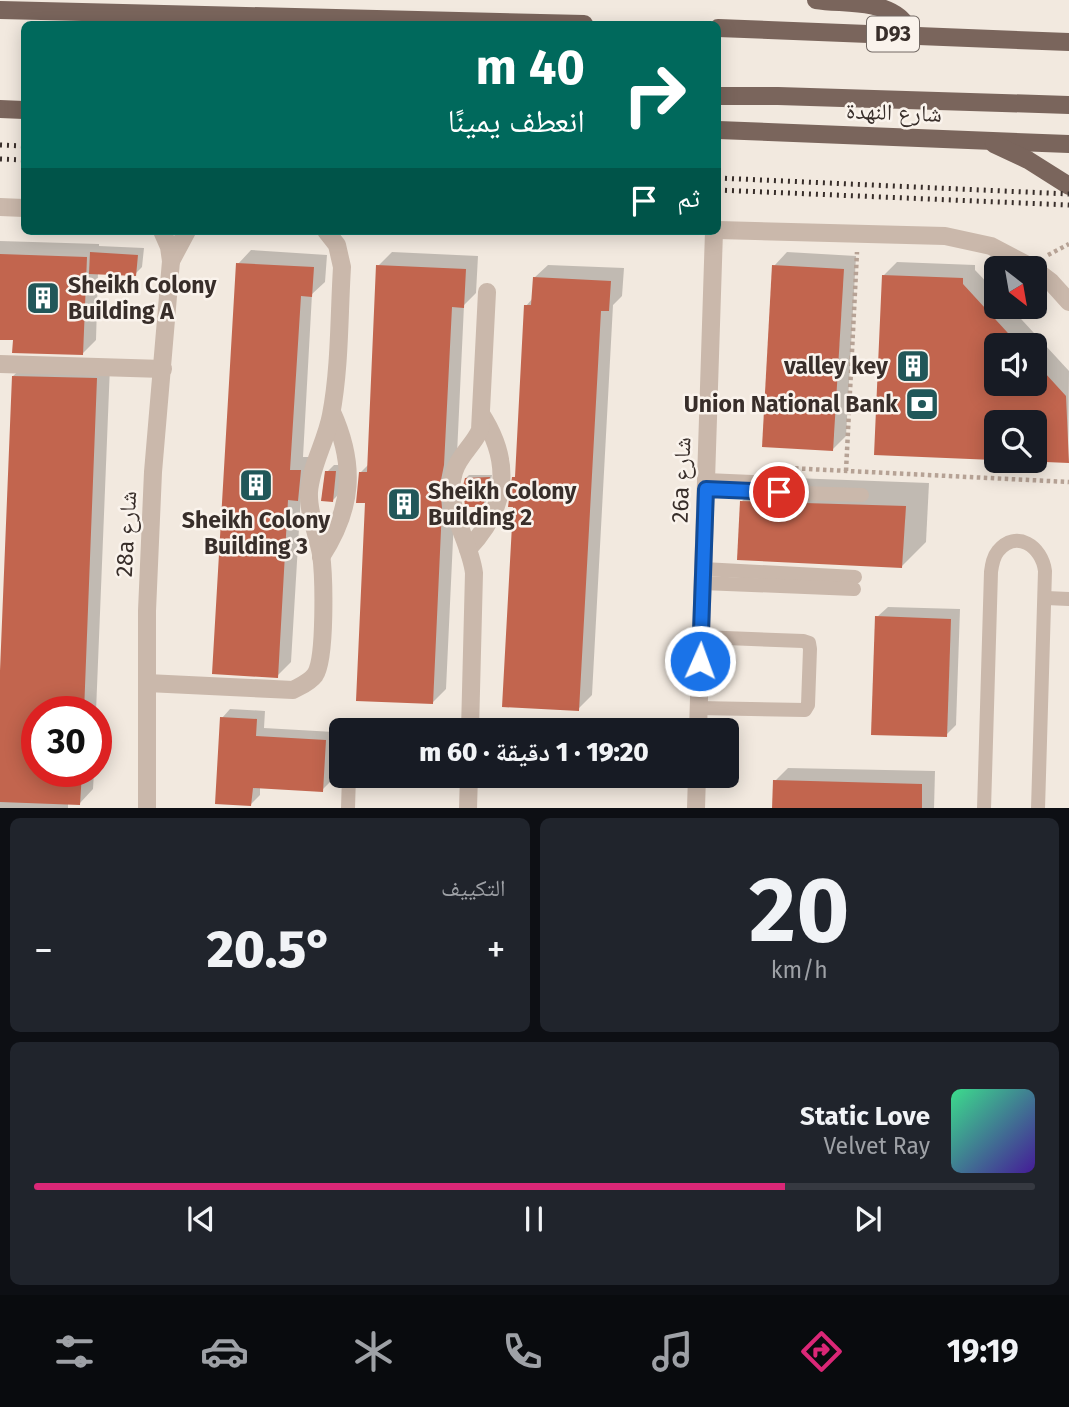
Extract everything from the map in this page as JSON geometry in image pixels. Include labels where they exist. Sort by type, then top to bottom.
[{"type":"main road","points":[[816,0],[887,10],[900,17],[914,34]]},
{"type":"main road","points":[[0,10],[459,21]]},
{"type":"main road","name":"D93","points":[[721,29],[914,34],[1069,42]]},
{"type":"main road","points":[[721,96],[1069,105]]},
{"type":"main road","points":[[0,109],[21,110]]},
{"type":"main road","name":"شارع النهدة","points":[[721,130],[1069,144]]},
{"type":"main road","points":[[985,140],[1028,160],[1069,186]]},
{"type":"street","points":[[0,207],[21,208]]},
{"type":"street","points":[[721,230],[945,236],[991,246],[1010,256]]},
{"type":"street","name":"28a شارع","points":[[147,808],[147,611],[153,486],[171,261],[164,235]]},
{"type":"street","name":"28a شارع","points":[[171,261],[185,235]]},
{"type":"street","points":[[147,684],[279,691],[293,690],[315,675],[319,664],[323,619],[321,557],[309,495],[310,478],[323,448],[332,412],[342,267],[337,245],[329,235]]},
{"type":"street","name":"26a شارع","points":[[698,718],[716,235]]},
{"type":"street","points":[[1047,279],[1069,302]]},
{"type":"street","points":[[470,718],[475,585],[473,562],[455,511],[452,485],[458,461],[477,438],[481,414],[487,292]]},
{"type":"street","points":[[0,364],[163,369]]},
{"type":"street","points":[[321,557],[342,518],[349,475],[347,453],[332,412]]},
{"type":"street","points":[[468,549],[483,533],[494,515],[500,494],[502,473],[499,452],[492,432],[481,414]]},
{"type":"street","points":[[468,808],[469,788]]},
{"type":"street","points":[[696,788],[696,808]]},
{"type":"lane","points":[[706,485],[861,490]]},
{"type":"lane","points":[[984,808],[991,572],[997,551],[1006,544],[1017,542],[1038,550],[1044,560],[1046,598],[1038,808]]},
{"type":"lane","points":[[703,576],[855,583]]},
{"type":"lane","points":[[1046,598],[1069,599]]},
{"type":"lane","points":[[698,708],[805,710],[808,705],[810,649],[808,643],[803,641],[700,637]]},
{"type":"lane","points":[[348,808],[349,788]]},
{"type":"path","points":[[846,471],[858,234]]},
{"type":"path","points":[[776,467],[1069,482]]},
{"type":"building","points":[[90,252],[138,255],[136,276],[89,274]]},
{"type":"building","name":"Sheikh Colony Building A","points":[[0,254],[87,257],[83,355],[12,353],[13,340],[0,340]]},
{"type":"building","name":"Sheikh Colony Building 3","points":[[236,263],[314,267],[312,297],[301,296],[290,470],[301,470],[298,501],[288,500],[278,678],[212,674]]},
{"type":"building","name":"Sheikh Colony Building 2","points":[[376,265],[466,269],[464,308],[452,307],[444,465],[440,485],[442,508],[433,704],[356,701],[365,503],[356,503],[359,472],[367,472]]},
{"type":"building","points":[[772,265],[844,269],[833,451],[762,447]]},
{"type":"building","points":[[882,275],[963,278],[963,284],[984,307],[984,319],[995,319],[1008,333],[984,333],[984,396],[1047,396],[1047,375],[1066,396],[1069,463],[1047,462],[1047,410],[984,410],[984,460],[874,455]]},
{"type":"building","points":[[533,277],[611,281],[609,311],[601,311],[579,711],[502,707],[513,507],[508,507],[512,477],[515,477],[524,305],[531,305]]},
{"type":"building","points":[[12,376],[97,378],[85,696],[21,696],[21,787],[81,787],[80,805],[0,802],[0,671]]},
{"type":"building","points":[[325,471],[336,471],[333,502],[321,501]]},
{"type":"building","points":[[490,477],[483,507],[465,507],[465,478]]},
{"type":"building","points":[[740,501],[906,506],[902,568],[737,560]]},
{"type":"building","points":[[875,616],[951,619],[947,737],[871,735]]},
{"type":"building","points":[[220,717],[257,719],[256,736],[326,740],[323,792],[253,788],[251,806],[215,804]]},
{"type":"building","points":[[773,780],[922,784],[922,808],[772,808]]},
{"type":"railway","points":[[0,145],[21,146]]},
{"type":"railway","points":[[0,159],[21,160]]},
{"type":"railway","points":[[721,178],[1069,194]]},
{"type":"railway","points":[[721,190],[1069,205]]},
{"type":"place","name":"Sheikh Colony Building A","points":[[43,298]]},
{"type":"place","name":"valley key","points":[[913,366]]},
{"type":"place","name":"Union National Bank","points":[[922,404]]},
{"type":"place","name":"Sheikh Colony Building 3","points":[[256,485]]},
{"type":"place","name":"Sheikh Colony Building 2","points":[[404,504]]},
{"type":"route","points":[[700,661],[706,489],[779,492]]}]
